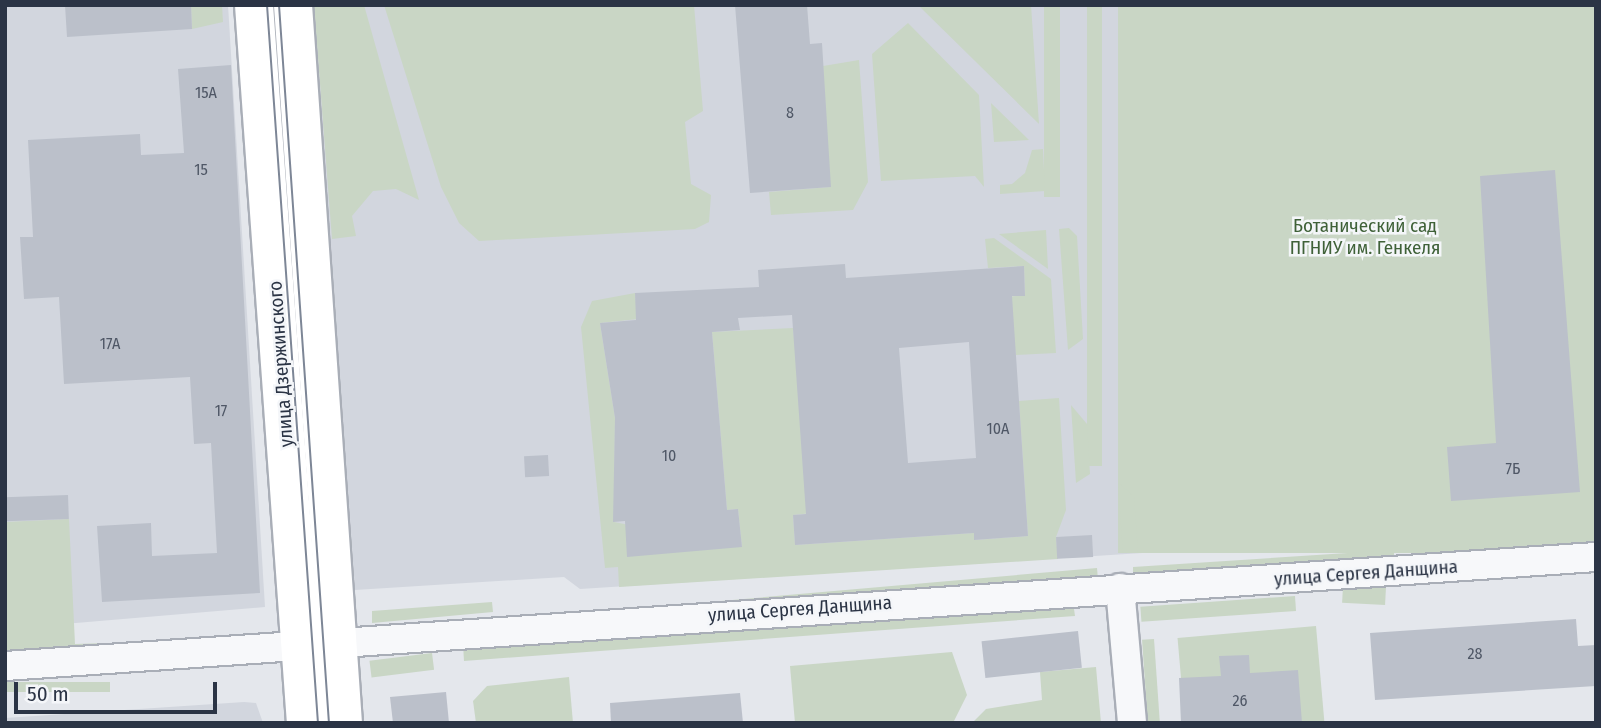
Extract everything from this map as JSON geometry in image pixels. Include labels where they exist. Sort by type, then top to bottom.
[{"type":"main road","name":"улица Дзержинского","points":[[254,5],[306,723]]},
{"type":"main road","name":"улица Дзержинского","points":[[293,5],[343,723]]},
{"type":"street","name":"улица Сергея Данщина","points":[[5,666],[1596,557]]},
{"type":"street","points":[[1120,588],[1132,723]]},
{"type":"shaded area","points":[[5,5],[228,5],[265,607],[5,629]]},
{"type":"shaded area","points":[[314,5],[1596,5],[1596,524],[580,589],[564,577],[355,590]]},
{"type":"shaded area","points":[[256,703],[263,723],[5,723],[5,718]]},
{"type":"green space","points":[[191,5],[222,5],[223,22],[192,29]]},
{"type":"green space","points":[[314,5],[364,5],[419,200],[396,189],[373,191],[352,216],[356,236],[332,239]]},
{"type":"green space","points":[[384,5],[694,5],[703,111],[685,122],[691,184],[711,195],[709,222],[695,229],[479,241],[459,223],[441,187]]},
{"type":"green space","points":[[1031,5],[1039,124],[920,7]]},
{"type":"green space","points":[[1044,5],[1060,5],[1060,197],[1044,197]]},
{"type":"green space","points":[[1087,5],[1102,5],[1102,466],[1087,466]]},
{"type":"green space","name":"Ботанический сад ПГНИУ им. Генкеля","points":[[1118,5],[1596,5],[1596,553],[1118,553]]},
{"type":"green space","points":[[908,23],[979,95],[984,187],[975,176],[881,181],[872,54]]},
{"type":"green space","points":[[859,60],[868,182],[853,210],[771,215],[769,192],[830,187],[823,66]]},
{"type":"green space","points":[[991,103],[1029,140],[994,142]]},
{"type":"green space","points":[[1043,149],[1045,191],[1000,194],[1000,185],[1012,184],[1025,173],[1032,150]]},
{"type":"green space","points":[[1069,228],[1077,236],[1083,339],[1068,350],[1059,229]]},
{"type":"green space","points":[[1046,230],[1048,269],[999,234]]},
{"type":"green space","points":[[994,238],[1051,279],[1056,353],[1016,355],[1007,297],[1025,295],[1024,266],[988,268],[985,239]]},
{"type":"green space","points":[[635,293],[638,319],[600,323],[615,418],[614,522],[742,547],[738,509],[727,510],[712,332],[793,328],[812,513],[793,515],[795,545],[974,533],[975,540],[1028,536],[1019,401],[1059,398],[1066,510],[1056,537],[1058,559],[619,587],[618,567],[605,568],[581,327],[592,301]]},
{"type":"green space","points":[[1071,405],[1087,424],[1090,474],[1076,483]]},
{"type":"green space","points":[[1118,482],[1134,497],[1138,553],[1123,553]]},
{"type":"green space","points":[[69,519],[75,644],[106,643],[107,651],[5,658],[5,522]]},
{"type":"green space","points":[[1421,538],[1596,538],[1596,548],[1421,548]]},
{"type":"green space","points":[[1394,550],[1394,562],[1133,577],[1133,567]]},
{"type":"green space","points":[[1097,568],[1098,579],[613,621],[612,610]]},
{"type":"green space","points":[[1343,585],[1386,587],[1385,605],[1342,603]]},
{"type":"green space","points":[[1295,596],[1296,611],[1141,622],[1140,607]]},
{"type":"green space","points":[[492,602],[493,612],[372,623],[372,611]]},
{"type":"green space","points":[[1073,602],[1075,616],[464,661],[463,644]]},
{"type":"green space","points":[[1316,626],[1324,723],[1185,723],[1178,638]]},
{"type":"green space","points":[[1154,639],[1160,723],[1148,723],[1142,640]]},
{"type":"green space","points":[[952,652],[967,695],[953,723],[795,723],[790,666]]},
{"type":"green space","points":[[432,653],[434,670],[372,678],[369,661]]},
{"type":"green space","points":[[1096,667],[1101,723],[972,723],[986,709],[1042,700],[1040,672]]},
{"type":"green space","points":[[569,677],[573,723],[476,723],[473,701],[487,686]]},
{"type":"green space","points":[[5,682],[110,682],[110,692],[5,692]]},
{"type":"building","points":[[65,5],[191,5],[192,29],[67,37]]},
{"type":"building","points":[[735,5],[807,5],[810,44],[822,43],[831,187],[750,193]]},
{"type":"building","points":[[231,65],[260,593],[102,602],[97,526],[151,523],[152,556],[217,553],[211,443],[194,444],[190,377],[64,384],[59,297],[24,299],[20,237],[33,237],[28,140],[140,134],[141,155],[184,153],[178,69]]},
{"type":"building","points":[[1555,170],[1580,492],[1451,501],[1447,447],[1496,443],[1480,176]]},
{"type":"building","points":[[845,264],[846,278],[1024,266],[1025,296],[1012,296],[1028,536],[974,540],[974,533],[795,545],[793,515],[806,514],[792,315],[738,318],[740,330],[712,332],[727,510],[738,509],[742,547],[627,557],[625,521],[613,522],[615,418],[600,323],[636,320],[635,293],[759,287],[758,270]],"holes":[[[969,342],[976,458],[908,463],[899,348]]]},
{"type":"building","points":[[548,455],[549,476],[525,477],[524,456]]},
{"type":"building","points":[[68,495],[69,519],[6,521],[5,497]]},
{"type":"building","points":[[1092,535],[1093,557],[1057,559],[1056,537]]},
{"type":"building","points":[[1576,619],[1578,646],[1596,645],[1596,686],[1375,700],[1370,633]]},
{"type":"building","points":[[1078,631],[1082,668],[985,678],[982,641]]},
{"type":"building","points":[[1249,655],[1250,673],[1298,670],[1302,723],[1181,723],[1179,678],[1221,676],[1219,656]]},
{"type":"building","points":[[446,692],[449,723],[393,723],[390,697]]},
{"type":"building","points":[[740,693],[743,723],[611,723],[610,703]]},
{"type":"tram line","points":[[267,5],[318,723]]},
{"type":"tram line","points":[[279,5],[329,723]]}]
